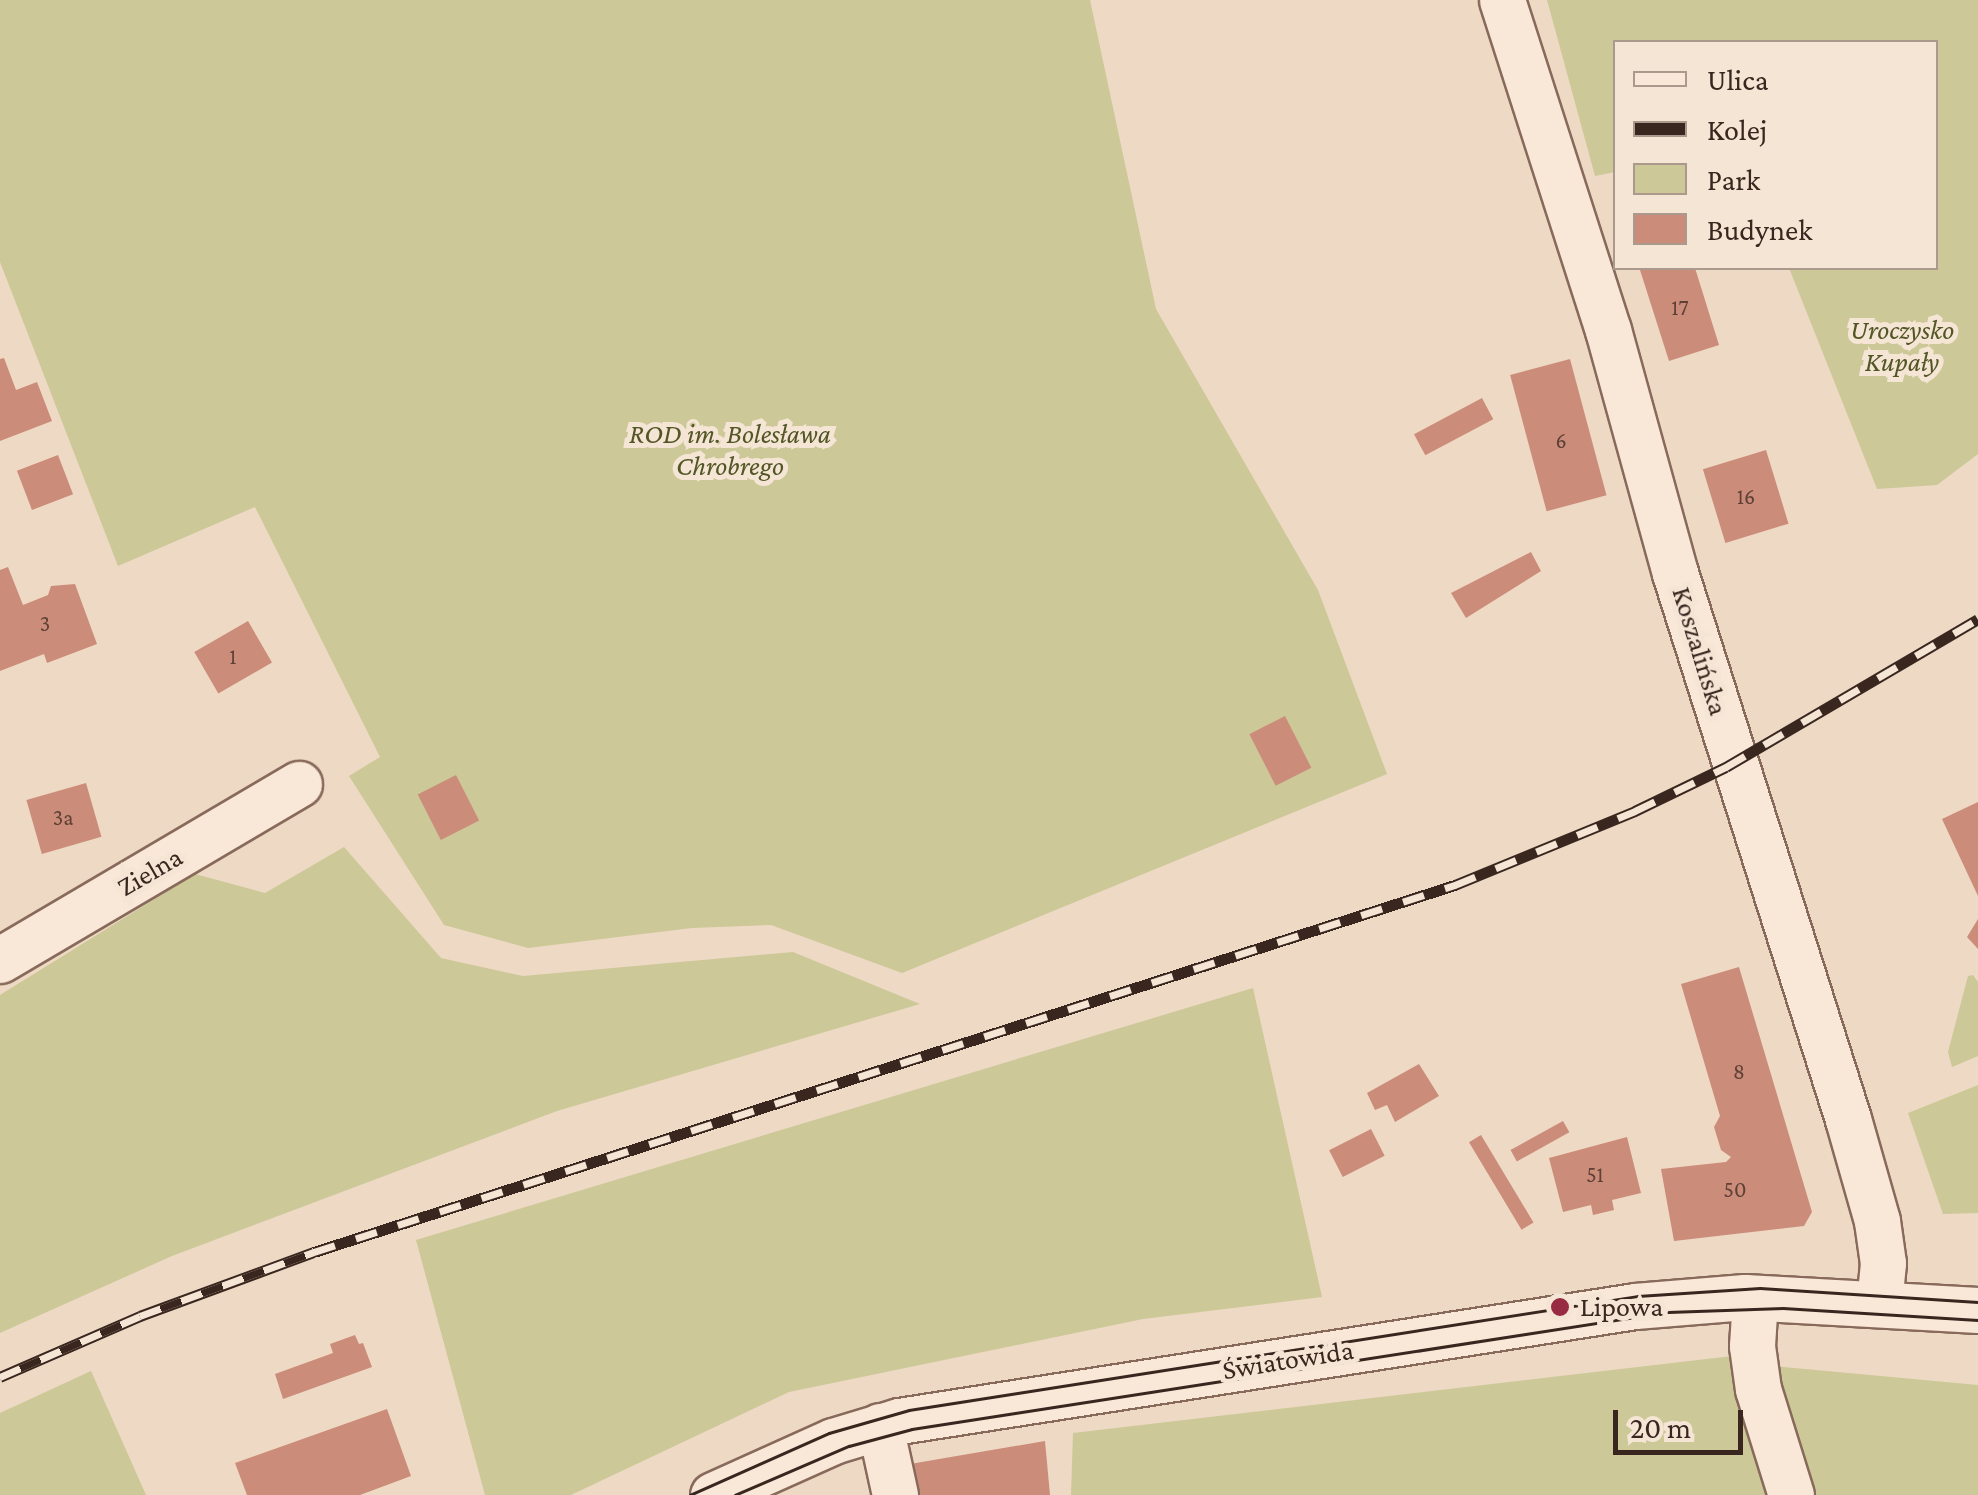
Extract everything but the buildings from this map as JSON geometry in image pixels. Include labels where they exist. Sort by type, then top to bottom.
[{"type":"street","name":"Koszalińska","points":[[1502,0],[1608,330],[1676,573],[1877,1221],[1883,1264],[1879,1304]]},
{"type":"street","name":"Zielna","points":[[0,960],[299,784]]},
{"type":"street","name":"Światowida","points":[[712,1495],[833,1441],[880,1426],[1635,1306],[1755,1298],[1879,1304]]},
{"type":"street","points":[[1755,1298],[1752,1346],[1758,1389],[1791,1495]]},
{"type":"street","points":[[1879,1304],[1978,1310]]},
{"type":"street","points":[[880,1426],[895,1495]]},
{"type":"green space","name":"ROD im. Bolesława Chrobrego","points":[[0,0],[1090,0],[1156,309],[1318,590],[1387,774],[902,973],[771,925],[692,928],[528,948],[444,925],[349,776],[380,757],[255,507],[118,566],[0,262]]},
{"type":"green space","name":"Uroczysko Kupały","points":[[1547,0],[1978,0],[1978,454],[1937,485],[1877,489],[1790,270],[1938,270],[1938,40],[1613,40],[1613,172],[1595,176]]},
{"type":"green space","points":[[344,847],[441,958],[523,976],[793,952],[920,1004],[557,1111],[172,1256],[0,1333],[0,995],[195,874],[265,893]]},
{"type":"green space","points":[[1973,975],[1978,982],[1978,1056],[1952,1067],[1948,1052],[1968,976]]},
{"type":"green space","points":[[1253,988],[1322,1297],[1143,1319],[789,1392],[571,1495],[485,1495],[416,1240]]},
{"type":"green space","points":[[1978,1085],[1978,1213],[1943,1214],[1908,1113]]},
{"type":"green space","points":[[1741,1355],[1775,1495],[1071,1495],[1073,1433]]},
{"type":"green space","points":[[1763,1365],[1978,1385],[1978,1495],[1812,1495]]},
{"type":"green space","points":[[91,1371],[146,1495],[0,1495],[0,1413]]},
{"type":"tram line","points":[[690,1495],[829,1433],[909,1410],[1638,1296],[1760,1288],[1978,1302]]},
{"type":"tram line","points":[[735,1495],[849,1446],[912,1429],[1668,1312],[1783,1308],[1978,1320]]},
{"type":"railway","points":[[0,1377],[140,1316],[314,1252],[1455,885],[1635,811],[1726,767],[1978,619]]},
{"type":"place","name":"Lipowa","points":[[1560,1307]]}]
